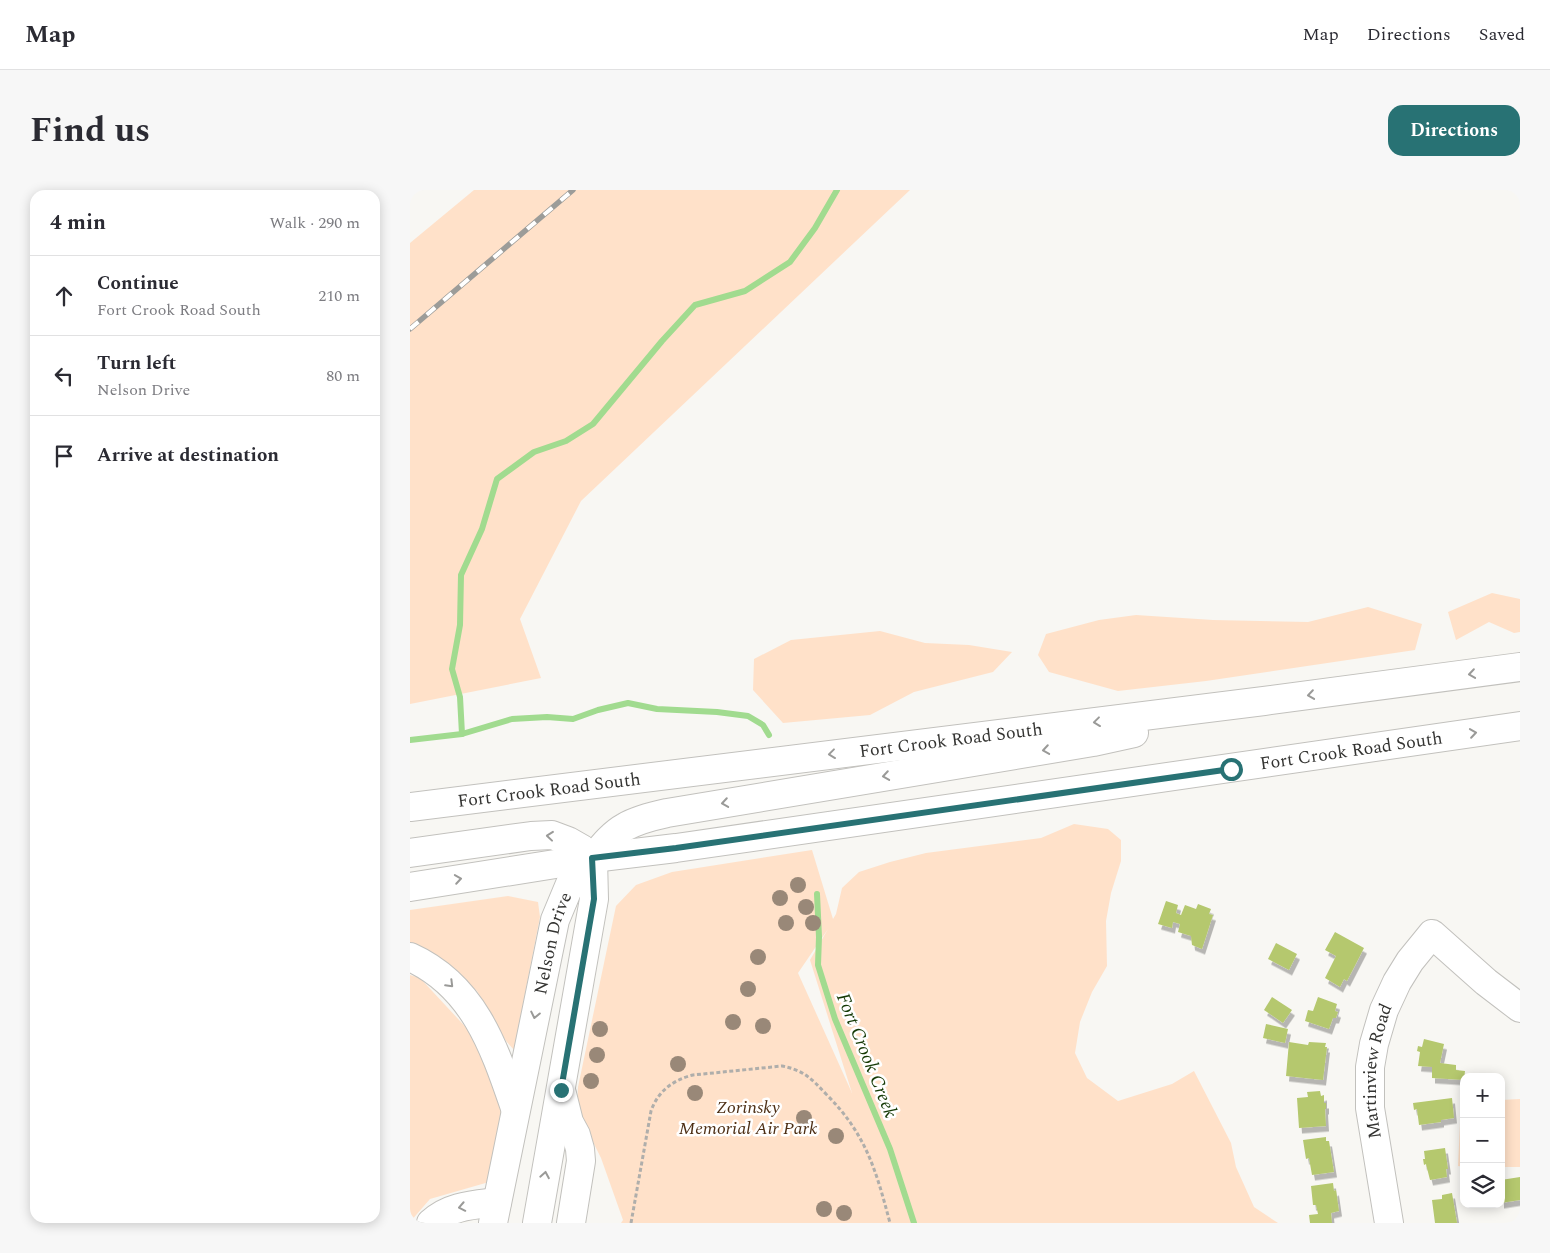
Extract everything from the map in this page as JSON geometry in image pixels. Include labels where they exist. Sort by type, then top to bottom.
[{"type":"main road","name":"Fort Crook Road South","points":[[410,806],[1264,702],[1520,667]]},
{"type":"main road","points":[[410,853],[531,836],[552,835],[582,848],[592,858],[605,843],[624,827],[667,812],[1093,742],[1264,702]]},
{"type":"main road","name":"Fort Crook Road South","points":[[410,887],[592,858],[725,841],[1520,726]]},
{"type":"main road","name":"Nelson Drive","points":[[536,1223],[594,899],[592,858]]},
{"type":"main road","name":"Nelson Drive","points":[[495,1212],[555,920],[570,884],[592,858]]},
{"type":"main road","name":"Martinview Road","points":[[1389,1223],[1370,1108],[1370,1067],[1374,1044],[1384,1010],[1399,979],[1410,961],[1432,934],[1486,982],[1520,1008]]},
{"type":"main road","points":[[410,957],[421,962],[445,979],[466,1000],[484,1029],[497,1058],[515,1108]]},
{"type":"main road","points":[[561,1090],[569,1122],[576,1135],[581,1161],[571,1223]]},
{"type":"main road","points":[[431,1223],[437,1217],[456,1208],[495,1212]]},
{"type":"path","points":[[631,1223],[651,1112],[662,1091],[681,1078],[694,1074],[782,1066],[794,1068],[805,1073],[834,1102],[852,1124],[867,1149],[878,1179],[890,1223]]},
{"type":"green space","points":[[474,190],[910,190],[581,501],[520,619],[541,678],[410,704],[410,243]]},
{"type":"green space","points":[[1492,593],[1520,599],[1520,632],[1514,633],[1489,622],[1456,640],[1448,612]]},
{"type":"green space","points":[[1368,607],[1422,624],[1415,650],[1206,681],[1118,691],[1049,672],[1038,655],[1046,634],[1099,620],[1136,615],[1213,620],[1308,622]]},
{"type":"green space","points":[[880,631],[925,643],[969,645],[1012,652],[993,672],[914,692],[870,715],[783,723],[753,690],[754,659],[791,640]]},
{"type":"green space","name":"Zorinsky Memorial Air Park","points":[[1074,824],[1108,829],[1121,840],[1121,861],[1111,893],[1106,921],[1107,966],[1092,992],[1080,1022],[1075,1053],[1087,1078],[1118,1101],[1172,1084],[1194,1071],[1231,1143],[1236,1167],[1254,1207],[1278,1223],[621,1223],[623,1220],[601,1158],[577,1110],[578,1087],[616,906],[636,885],[672,872],[812,850],[833,919],[842,888],[859,872],[926,853],[1041,838]],"holes":[[[828,929],[810,960],[852,1093],[798,973]]]},
{"type":"green space","points":[[508,896],[538,902],[540,917],[514,1050],[506,1041],[477,991],[426,949],[410,944],[410,910]]},
{"type":"green space","points":[[410,975],[420,978],[473,1035],[506,1113],[489,1182],[430,1199],[410,1222]]},
{"type":"green space","points":[[1520,1099],[1520,1167],[1505,1167],[1505,1100]]},
{"type":"green space","points":[[1460,1123],[1460,1166],[1458,1166]]},
{"type":"building","points":[[1166,901],[1178,905],[1176,913],[1181,915],[1185,905],[1196,909],[1198,904],[1211,909],[1209,914],[1213,915],[1202,949],[1192,945],[1191,936],[1178,932],[1180,924],[1173,922],[1172,928],[1158,924]]},
{"type":"building","points":[[1335,932],[1364,948],[1347,981],[1344,979],[1340,987],[1325,978],[1336,956],[1325,950]]},
{"type":"building","points":[[1276,943],[1297,954],[1289,970],[1268,959]]},
{"type":"building","points":[[1272,997],[1292,1010],[1283,1023],[1264,1010]]},
{"type":"building","points":[[1318,997],[1337,1004],[1335,1011],[1338,1012],[1336,1018],[1333,1018],[1329,1029],[1305,1021],[1308,1010],[1313,1011]]},
{"type":"building","points":[[1266,1024],[1288,1029],[1285,1043],[1263,1038]]},
{"type":"building","points":[[1424,1039],[1444,1044],[1440,1063],[1456,1065],[1456,1070],[1465,1071],[1465,1073],[1460,1073],[1460,1080],[1432,1078],[1432,1067],[1418,1066],[1420,1052],[1417,1051],[1418,1046],[1422,1047]]},
{"type":"building","points":[[1289,1042],[1308,1045],[1309,1042],[1326,1043],[1323,1080],[1286,1076]]},
{"type":"building","points":[[1320,1091],[1321,1096],[1324,1095],[1324,1103],[1326,1103],[1326,1126],[1299,1128],[1297,1098],[1308,1097],[1307,1092]]},
{"type":"building","points":[[1452,1098],[1454,1118],[1419,1125],[1417,1109],[1414,1110],[1413,1103]]},
{"type":"building","points":[[1326,1137],[1326,1141],[1329,1141],[1334,1172],[1312,1175],[1309,1158],[1306,1159],[1303,1140]]},
{"type":"building","points":[[1445,1148],[1448,1169],[1446,1169],[1447,1177],[1430,1180],[1426,1164],[1424,1165],[1424,1151]]},
{"type":"building","points":[[1520,1177],[1520,1200],[1505,1202],[1505,1179]]},
{"type":"building","points":[[1333,1183],[1339,1211],[1331,1213],[1332,1223],[1310,1223],[1309,1215],[1318,1214],[1316,1205],[1313,1205],[1311,1186]]},
{"type":"building","points":[[1452,1193],[1457,1223],[1435,1223],[1432,1200],[1442,1199],[1442,1195]]},
{"type":"waterway","points":[[462,734],[460,697],[452,669],[460,625],[461,575],[482,529],[497,479],[534,452],[566,441],[593,424],[662,341],[695,305],[745,291],[790,262],[815,228],[837,190]]},
{"type":"waterway","name":"Fort Crook Creek","points":[[410,740],[462,734],[512,719],[547,717],[573,719],[598,710],[628,703],[657,709],[717,712],[748,716],[763,725],[769,735]]},
{"type":"waterway","name":"Fort Crook Creek","points":[[817,894],[818,965],[835,1019],[890,1149],[914,1223]]},
{"type":"railway","points":[[410,329],[573,190]]},
{"type":"route","points":[[561,1090],[594,899],[592,858],[676,848],[1231,769]]}]
